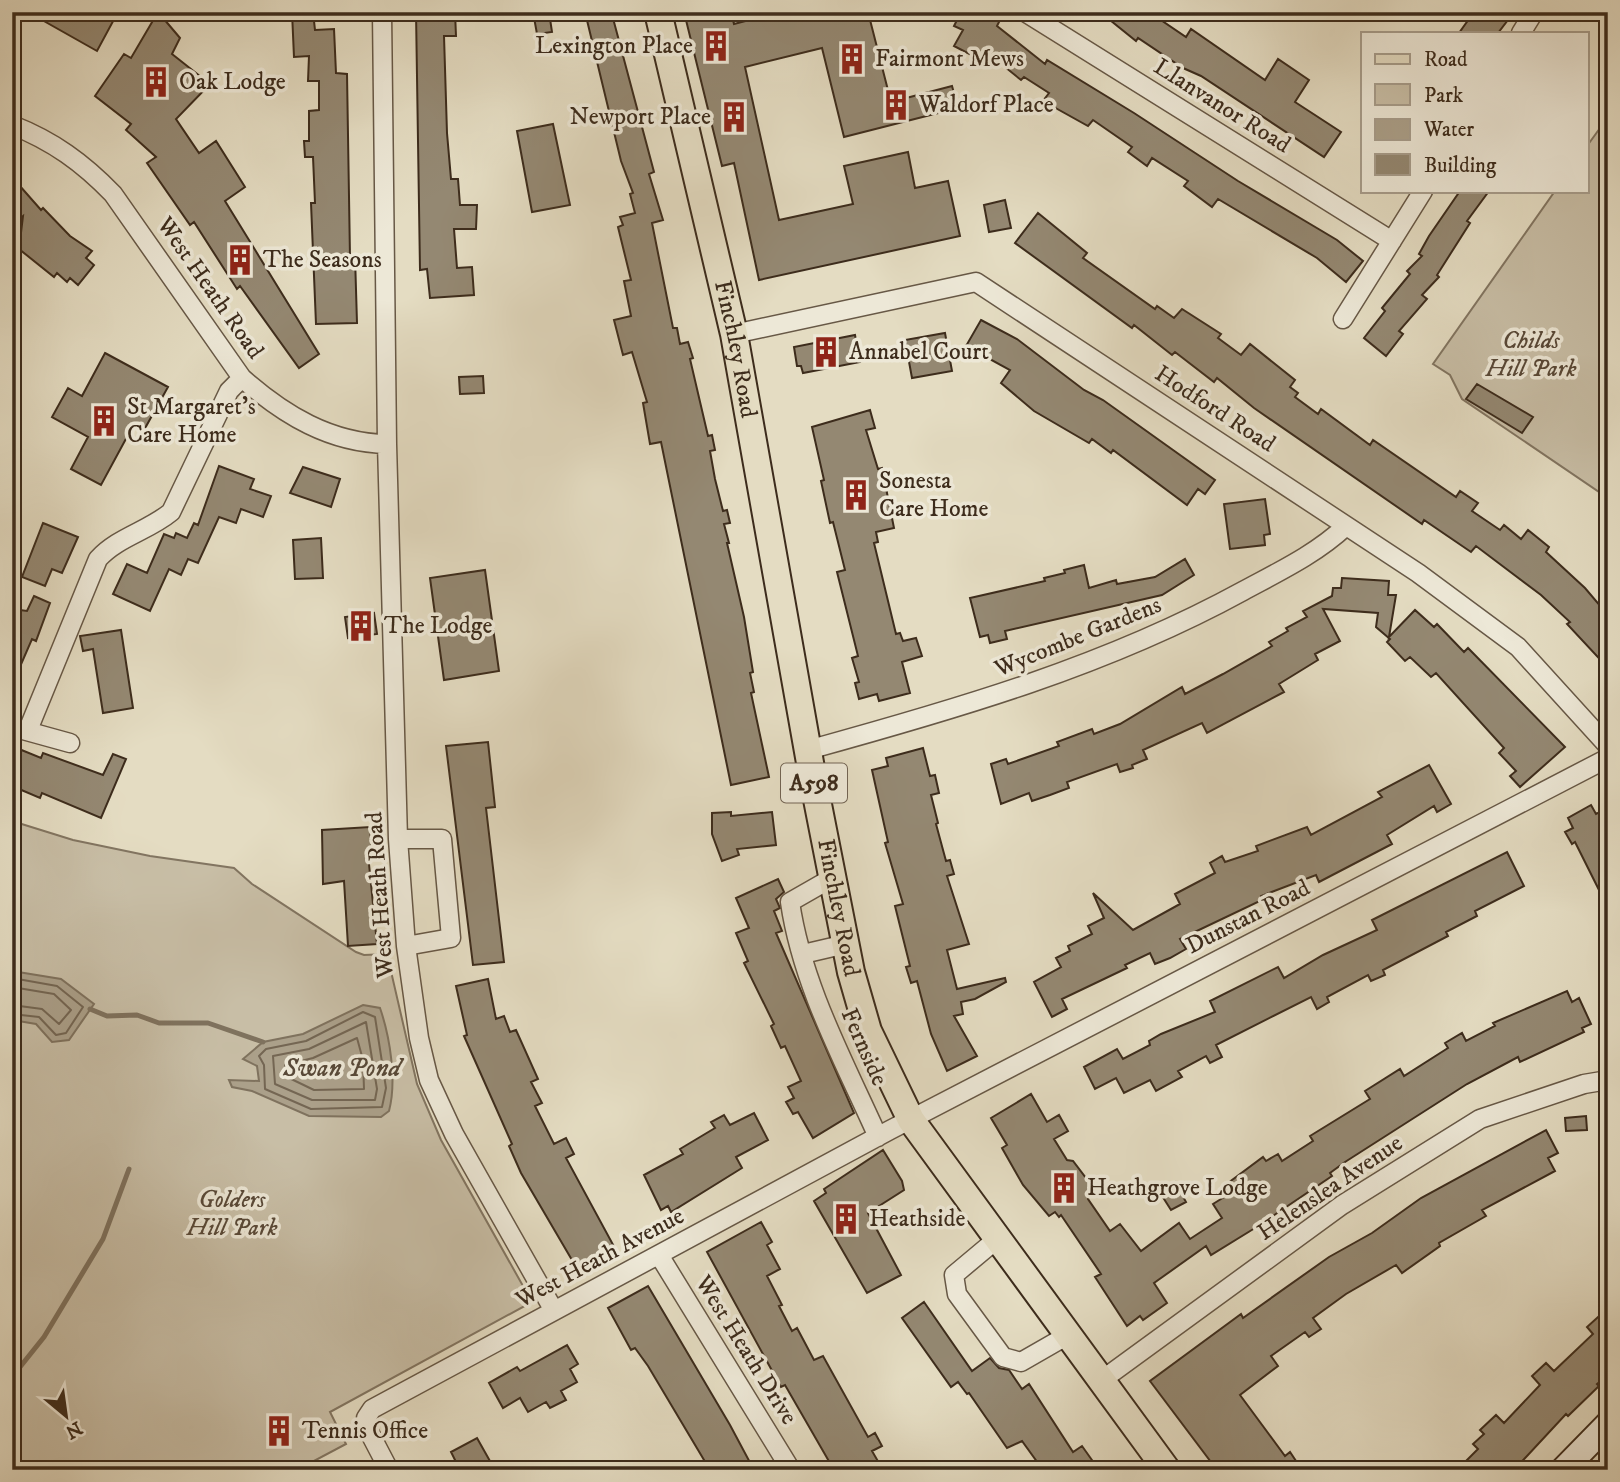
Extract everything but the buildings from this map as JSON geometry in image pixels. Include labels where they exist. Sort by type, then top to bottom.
[{"type":"main road","name":"Finchley Road","points":[[658,12],[734,334],[832,878],[868,1031],[911,1120],[1167,1470]]},
{"type":"street","name":"West Heath Road","points":[[382,12],[387,444],[398,839],[406,946],[419,1038],[429,1080],[454,1134],[554,1309]]},
{"type":"street","name":"Llanvanor Road","points":[[1026,12],[1392,241]]},
{"type":"street","points":[[1522,32],[1534,12]]},
{"type":"street","name":"West Heath Road","points":[[12,125],[60,147],[93,173],[113,194],[242,378],[297,421],[342,439],[387,444]]},
{"type":"street","points":[[1343,319],[1422,192]]},
{"type":"street","name":"Hodford Road","points":[[734,334],[976,282],[1418,573],[1518,647],[1608,746]]},
{"type":"street","points":[[71,743],[20,729],[98,559],[108,548],[158,523],[171,512],[229,391],[242,378]]},
{"type":"street","name":"Wycombe Gardens","points":[[808,750],[1038,683],[1134,644],[1222,603],[1322,548],[1346,526]]},
{"type":"street","name":"Dunstan Road","points":[[911,1120],[1608,758]]},
{"type":"street","points":[[398,839],[442,839],[451,938],[406,946]]},
{"type":"street","name":"Fernside","points":[[832,878],[790,902],[817,1003],[878,1137]]},
{"type":"street","points":[[803,954],[846,944]]},
{"type":"street","name":"Helenslea Avenue","points":[[1102,1380],[1342,1205],[1480,1119],[1584,1084],[1608,1080]]},
{"type":"street","name":"West Heath Avenue","points":[[389,1470],[366,1426],[366,1418],[372,1409],[554,1309],[911,1120]]},
{"type":"street","points":[[997,1239],[954,1275],[957,1294],[1003,1357],[1021,1362],[1068,1335]]},
{"type":"street","name":"West Heath Drive","points":[[659,1255],[791,1470]]},
{"type":"street","points":[[1563,1470],[1608,1424]]},
{"type":"green space","name":"Childs Hill Park","points":[[1608,117],[1608,498],[1462,399],[1450,375],[1433,364],[1554,192],[1588,192],[1588,145]]},
{"type":"green space","name":"Golders Hill Park","points":[[12,821],[73,840],[150,856],[234,868],[252,884],[356,952],[364,955],[387,954],[417,1084],[441,1140],[532,1302],[330,1412],[346,1444],[297,1470],[12,1470]]},
{"type":"water","points":[[12,971],[61,979],[94,1004],[69,1040],[52,1042],[36,1024],[12,1020]]},
{"type":"water","name":"Swan Pond","points":[[363,1005],[380,1008],[387,1032],[392,1086],[389,1111],[381,1117],[309,1116],[252,1091],[232,1087],[229,1080],[259,1081],[257,1066],[243,1059],[263,1042],[303,1034]]},
{"type":"waterway","points":[[90,1009],[107,1016],[137,1015],[159,1023],[208,1023],[263,1042]]},
{"type":"waterway","points":[[12,1377],[44,1337],[103,1239],[129,1169]]},
{"type":"place","name":"Lexington Place","points":[[716,46]]},
{"type":"place","name":"Fairmont Mews","points":[[852,59]]},
{"type":"place","name":"Oak Lodge","points":[[156,82]]},
{"type":"place","name":"Waldorf Place","points":[[896,105]]},
{"type":"place","name":"Newport Place","points":[[734,117]]},
{"type":"place","name":"The Seasons","points":[[240,260]]},
{"type":"place","name":"Annabel Court","points":[[826,352]]},
{"type":"place","name":"St Margaret's Care Home","points":[[104,421]]},
{"type":"place","name":"Sonesta Care Home","points":[[856,495]]},
{"type":"place","name":"The Lodge","points":[[361,626]]},
{"type":"place","name":"Heathgrove Lodge","points":[[1064,1188]]},
{"type":"place","name":"Heathside","points":[[846,1219]]},
{"type":"place","name":"Tennis Office","points":[[279,1431]]}]
